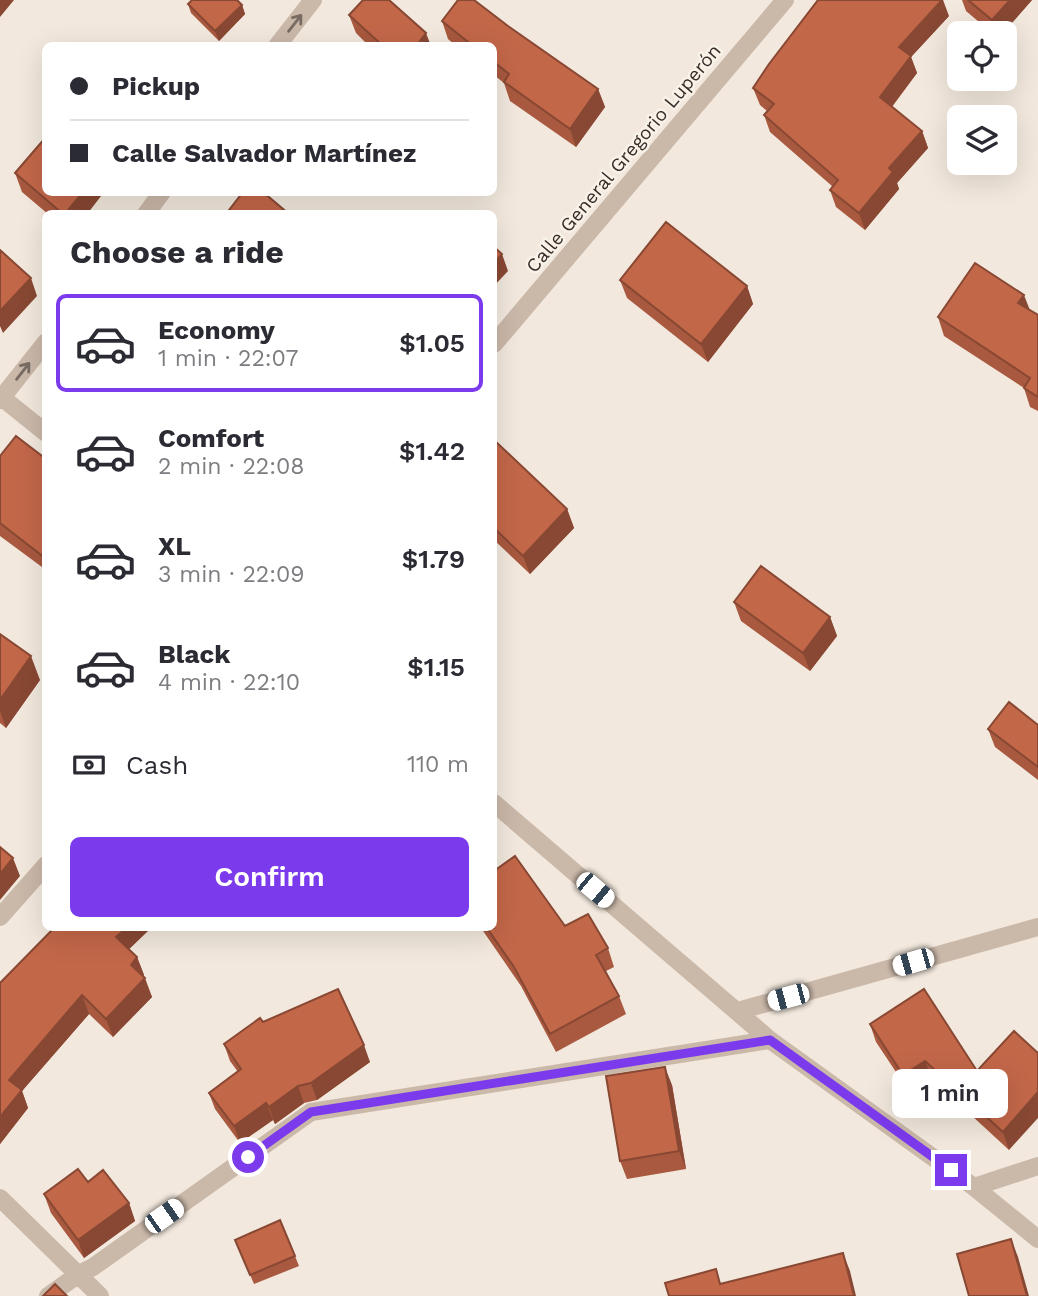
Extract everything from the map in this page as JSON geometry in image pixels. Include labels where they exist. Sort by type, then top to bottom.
[{"type":"street","points":[[281,42],[313,0]]},
{"type":"street","name":"Calle General Gregorio Luperón","points":[[497,340],[785,0]]},
{"type":"street","points":[[42,347],[1,398],[42,430]]},
{"type":"street","points":[[497,806],[770,1040],[974,1187],[1038,1239]]},
{"type":"street","points":[[0,916],[42,869]]},
{"type":"street","points":[[738,1011],[1038,927]]},
{"type":"street","points":[[48,1296],[311,1112],[770,1040]]},
{"type":"street","points":[[974,1187],[1038,1166]]},
{"type":"street","points":[[0,1198],[100,1296]]},
{"type":"building","points":[[192,0],[237,0],[242,5],[215,31],[188,4]]},
{"type":"building","points":[[363,0],[389,0],[426,33],[419,42],[379,42],[349,15]]},
{"type":"building","points":[[458,0],[474,0],[598,89],[570,129],[504,82],[509,74],[497,64],[497,42],[468,42],[442,21]]},
{"type":"building","points":[[818,0],[942,0],[899,47],[911,56],[880,97],[922,131],[889,168],[893,172],[859,213],[830,190],[838,180],[764,115],[774,104],[753,88]]},
{"type":"building","points":[[968,0],[1010,0],[992,20]]},
{"type":"building","points":[[42,142],[42,196],[80,196],[68,210],[58,210],[15,173]]},
{"type":"building","points":[[240,196],[268,196],[284,210],[229,210]]},
{"type":"building","points":[[666,222],[747,286],[701,344],[620,280]]},
{"type":"building","points":[[0,250],[31,278],[0,311]]},
{"type":"building","points":[[975,263],[1024,295],[1018,303],[1038,315],[1038,397],[1024,388],[1030,378],[938,317]]},
{"type":"building","points":[[16,436],[42,456],[42,556],[0,523],[0,456]]},
{"type":"building","points":[[497,443],[567,509],[523,556],[497,531]]},
{"type":"building","points":[[761,566],[830,617],[803,653],[734,602]]},
{"type":"building","points":[[0,634],[31,656],[0,700]]},
{"type":"building","points":[[1009,702],[1038,725],[1038,767],[988,729]]},
{"type":"building","points":[[0,847],[13,858],[0,874]]},
{"type":"building","points":[[515,856],[565,926],[588,914],[608,948],[596,955],[619,996],[550,1034],[514,967],[489,931],[497,931],[497,869]]},
{"type":"building","points":[[51,931],[123,931],[116,937],[137,957],[131,965],[145,978],[106,1019],[82,995],[9,1080],[22,1090],[0,1117],[0,983]]},
{"type":"building","points":[[338,989],[364,1045],[311,1083],[298,1086],[269,1107],[266,1103],[234,1126],[209,1093],[241,1069],[224,1044],[260,1018],[263,1022]]},
{"type":"building","points":[[924,989],[977,1071],[1014,1031],[1038,1053],[1038,1092],[1003,1132],[925,1061],[903,1075],[870,1024]]},
{"type":"building","points":[[665,1067],[679,1151],[620,1161],[606,1076]]},
{"type":"building","points":[[78,1169],[88,1182],[103,1170],[129,1203],[78,1240],[44,1194]]},
{"type":"building","points":[[280,1220],[295,1256],[250,1275],[235,1240]]},
{"type":"building","points":[[1011,1239],[1027,1296],[969,1296],[957,1254]]},
{"type":"building","points":[[843,1253],[854,1296],[669,1296],[665,1283],[716,1269],[720,1284]]},
{"type":"building","points":[[55,1284],[67,1296],[43,1296]]},
{"type":"route","points":[[248,1157],[311,1112],[770,1040],[951,1170]]}]
